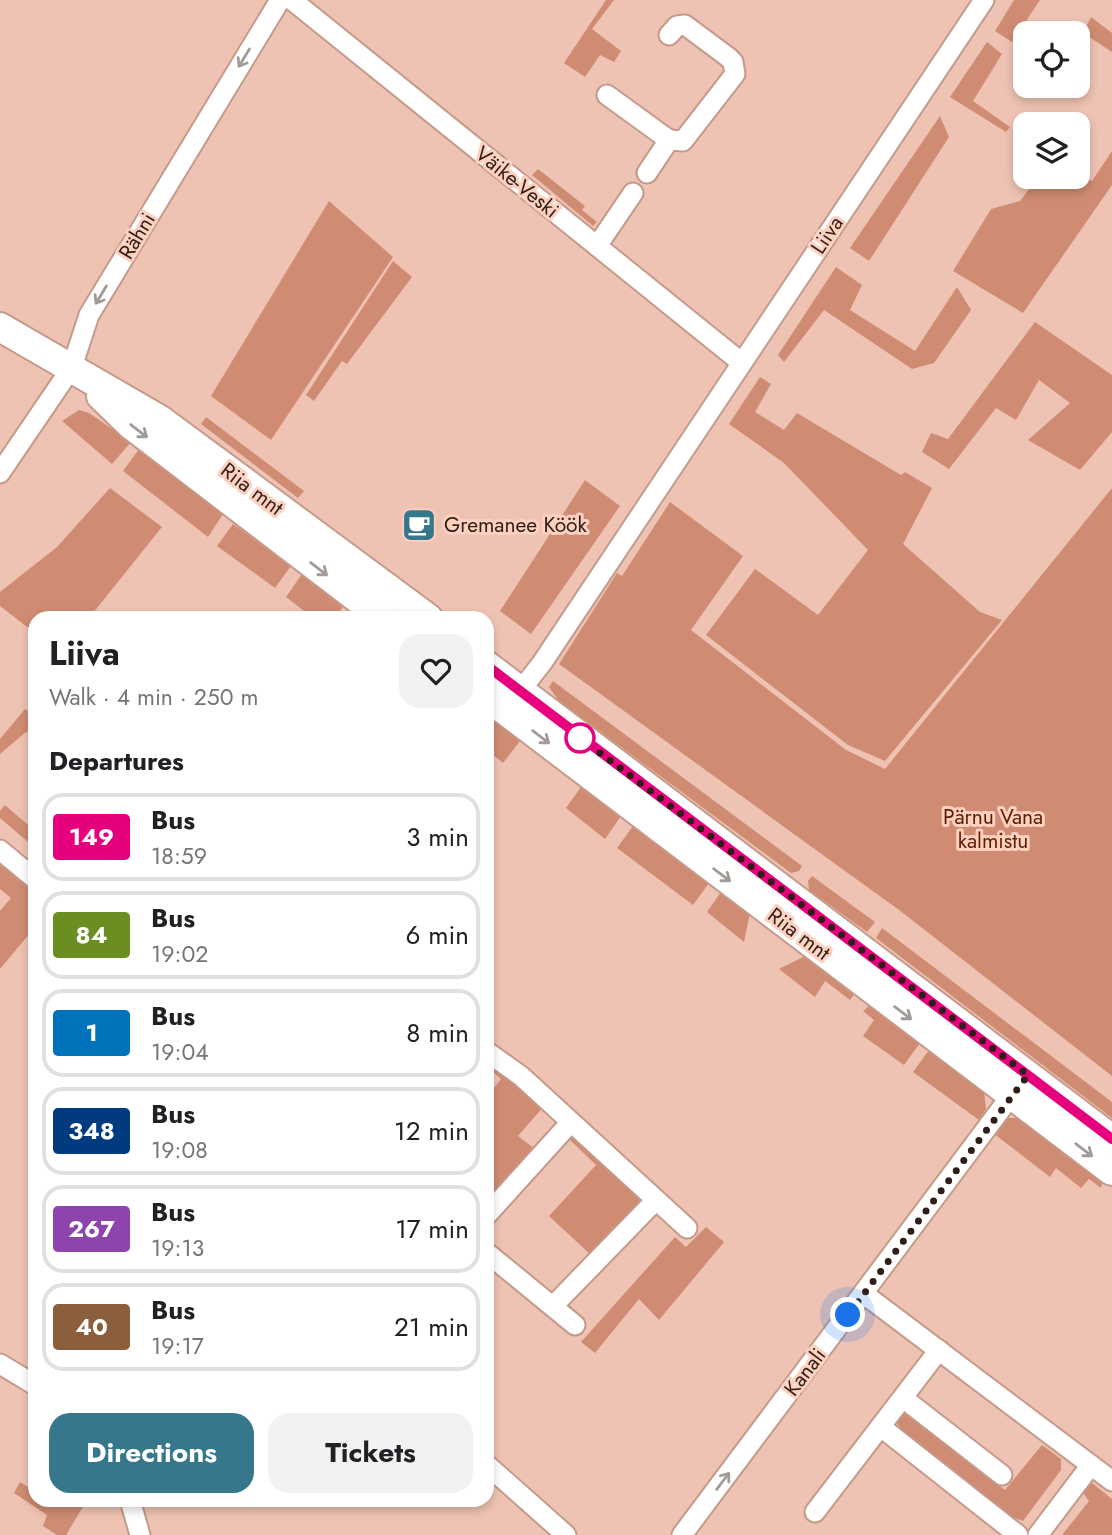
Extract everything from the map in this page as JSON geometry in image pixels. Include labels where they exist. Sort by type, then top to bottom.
[{"type":"main road","name":"Riia mnt","points":[[0,327],[159,419],[419,611]]},
{"type":"main road","name":"Riia mnt","points":[[72,367],[131,425],[374,611]]},
{"type":"main road","name":"Riia mnt","points":[[501,697],[1019,1085],[1112,1171]]},
{"type":"main road","name":"Riia mnt","points":[[1019,1085],[1112,1139]]},
{"type":"street","name":"Rähni","points":[[0,474],[72,367],[89,315],[280,0]]},
{"type":"street","name":"Väike-Veski","points":[[292,0],[742,363]]},
{"type":"street","name":"Liiva","points":[[501,697],[742,363],[984,0]]},
{"type":"street","points":[[607,95],[669,140],[683,141],[734,74],[733,62],[685,25],[677,26],[669,35]]},
{"type":"street","points":[[647,173],[669,140]]},
{"type":"street","points":[[597,246],[634,192]]},
{"type":"street","points":[[0,850],[28,873]]},
{"type":"street","points":[[494,1057],[521,1076],[687,1228]]},
{"type":"street","name":"Kanali","points":[[682,1535],[1019,1085]]},
{"type":"street","points":[[494,1207],[571,1122]]},
{"type":"street","points":[[553,1306],[656,1200]]},
{"type":"street","points":[[494,1258],[575,1325]]},
{"type":"street","points":[[864,1294],[1112,1481]]},
{"type":"street","points":[[815,1512],[939,1350]]},
{"type":"street","points":[[0,1364],[28,1381]]},
{"type":"street","points":[[903,1398],[1002,1475]]},
{"type":"street","points":[[881,1427],[1018,1535]]},
{"type":"street","points":[[1038,1535],[1091,1465]]},
{"type":"street","points":[[494,1471],[566,1535]]},
{"type":"street","points":[[132,1507],[140,1535]]},
{"type":"green space","points":[[606,0],[614,0],[592,29],[621,51],[614,62],[600,55],[585,77],[564,63]]},
{"type":"green space","points":[[1014,0],[1040,0],[1026,21],[1013,21],[1012,42],[995,31]]},
{"type":"green space","points":[[1091,17],[1112,33],[1112,52],[1090,38]]},
{"type":"green space","points":[[987,42],[1002,54],[973,101],[1010,127],[1006,132],[950,97]]},
{"type":"green space","points":[[940,116],[949,137],[869,261],[850,248]]},
{"type":"green space","points":[[1112,151],[1112,185],[1023,313],[953,271],[991,209],[1020,201],[1029,189],[1090,189],[1090,180],[1092,181]]},
{"type":"green space","points":[[538,169],[585,206],[582,210],[597,222],[593,226],[532,175]]},
{"type":"green space","points":[[329,201],[393,257],[271,440],[211,396]]},
{"type":"green space","points":[[393,261],[412,277],[347,364],[342,361],[314,401],[306,395]]},
{"type":"green space","points":[[836,267],[862,285],[850,310],[915,351],[957,287],[971,310],[934,363],[912,369],[824,310],[784,362],[778,355]]},
{"type":"green space","points":[[1035,322],[1112,375],[1112,432],[1080,470],[1028,440],[1070,403],[1039,380],[1016,420],[996,408],[949,469],[922,452],[931,433],[948,439]]},
{"type":"green space","points":[[760,377],[771,384],[755,412],[784,430],[797,413],[901,475],[905,472],[932,488],[903,544],[980,612],[1002,620],[885,761],[848,745],[706,635],[755,569],[818,615],[868,550],[784,463],[729,424]]},
{"type":"green space","points":[[79,410],[89,413],[131,442],[112,464],[62,421]]},
{"type":"green space","points":[[206,417],[304,491],[298,498],[201,424]]},
{"type":"green space","points":[[139,449],[223,514],[208,537],[123,471]]},
{"type":"green space","points":[[585,480],[620,506],[531,634],[500,611]]},
{"type":"green space","points":[[110,488],[162,527],[95,611],[28,611],[28,628],[0,606],[0,592],[57,547]]},
{"type":"green space","name":"Pärnu Vana kalmistu","points":[[1112,488],[1112,1076],[899,910],[559,664],[617,573],[622,576],[670,502],[743,556],[691,630],[846,750],[885,769]]},
{"type":"green space","points":[[233,524],[291,566],[275,588],[217,546]]},
{"type":"green space","points":[[302,574],[344,605],[340,611],[304,611],[286,597]]},
{"type":"green space","points":[[553,681],[802,866],[799,871],[791,873],[559,701],[549,687]]},
{"type":"green space","points":[[25,709],[28,711],[28,732],[0,754],[0,739]]},
{"type":"green space","points":[[494,720],[520,741],[503,763],[494,756]]},
{"type":"green space","points":[[581,787],[621,816],[605,839],[566,808]]},
{"type":"green space","points":[[5,805],[28,825],[28,842],[0,818],[0,811]]},
{"type":"green space","points":[[633,826],[709,883],[693,905],[617,848]]},
{"type":"green space","points":[[0,865],[28,887],[28,935],[0,969],[0,911],[11,898],[0,889]]},
{"type":"green space","points":[[812,876],[875,922],[867,932],[809,890],[808,881]]},
{"type":"green space","points":[[721,892],[750,913],[744,942],[707,912]]},
{"type":"green space","points":[[882,928],[1112,1102],[1112,1118],[876,938]]},
{"type":"green space","points":[[805,956],[855,993],[850,1000],[825,981],[815,997],[779,969]]},
{"type":"green space","points":[[870,1005],[920,1043],[904,1065],[863,1036],[874,1020],[863,1011]]},
{"type":"green space","points":[[929,1050],[984,1090],[986,1109],[979,1120],[913,1072]]},
{"type":"green space","points":[[494,1062],[545,1105],[518,1136],[535,1149],[494,1195],[494,1088],[501,1079],[494,1072]]},
{"type":"green space","points":[[1005,1118],[1018,1118],[1025,1123],[1103,1180],[1101,1188],[1089,1179],[1081,1188],[1056,1168],[1050,1177],[993,1133]]},
{"type":"green space","points":[[577,1132],[640,1194],[639,1204],[591,1255],[549,1216],[596,1165],[570,1140],[555,1156],[551,1152],[565,1137]]},
{"type":"green space","points":[[706,1227],[724,1242],[659,1320],[639,1299],[595,1353],[581,1342],[675,1237],[686,1247]]},
{"type":"green space","points":[[904,1413],[1005,1490],[1042,1445],[1061,1459],[1061,1470],[1023,1521],[1007,1515],[902,1432],[896,1421]]},
{"type":"green space","points":[[20,1482],[28,1487],[28,1502],[14,1493]]},
{"type":"green space","points":[[1092,1483],[1112,1499],[1112,1535],[1062,1535],[1089,1501],[1083,1493]]},
{"type":"green space","points":[[35,1507],[83,1507],[66,1535],[57,1535],[43,1526],[47,1515]]},
{"type":"bus line","name":"149","points":[[494,671],[1112,1139]]},
{"type":"place","name":"Gremanee Köök","points":[[419,525]]},
{"type":"route","points":[[580,738],[575,734],[1028,1075],[848,1315]]}]
